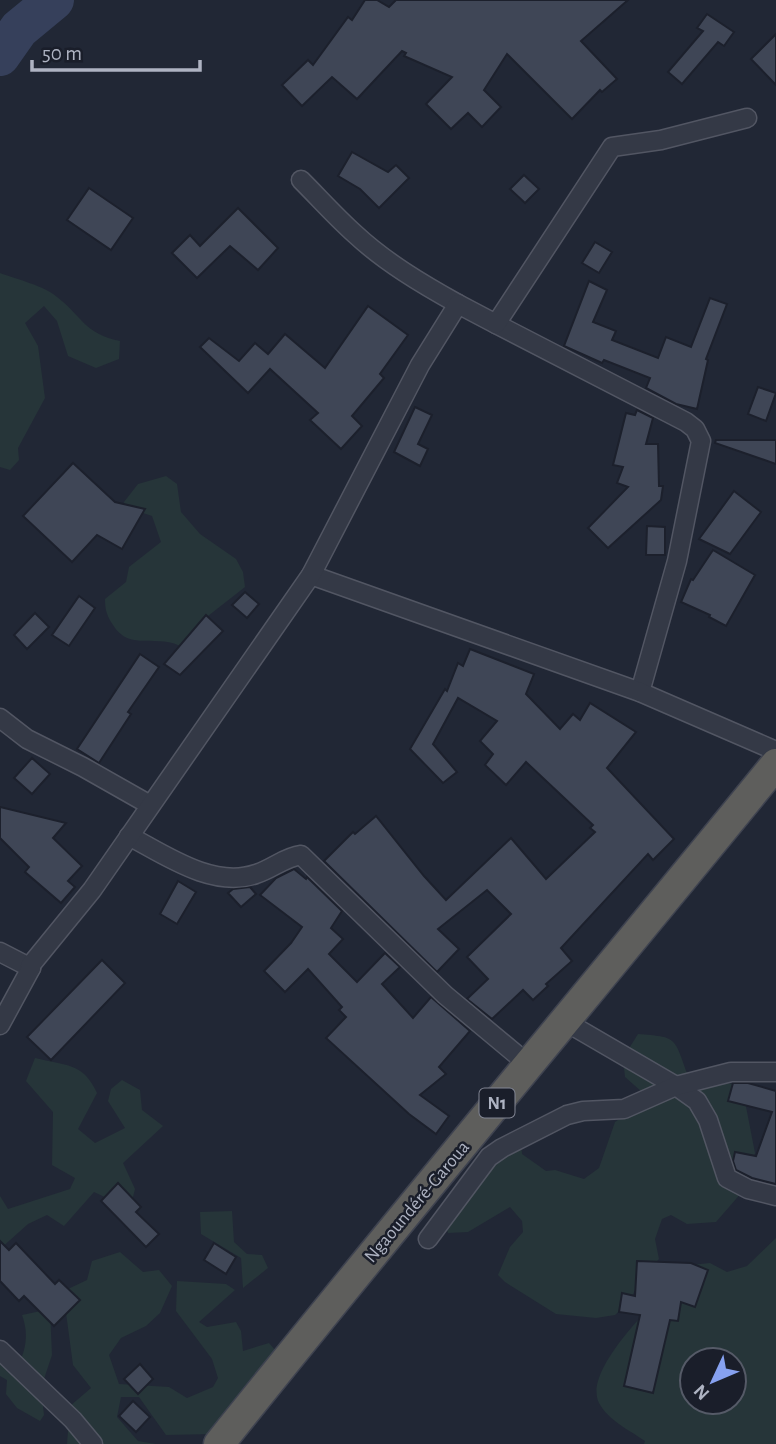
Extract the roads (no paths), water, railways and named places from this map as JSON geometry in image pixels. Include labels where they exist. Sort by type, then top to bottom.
[{"type":"highway","name":"Ngaoundéré-Garoua","points":[[219,1444],[776,764]]},
{"type":"street","points":[[496,324],[612,147],[661,140],[747,118]]},
{"type":"street","points":[[301,180],[356,235],[421,284],[687,422],[695,429],[701,441],[677,561],[640,692]]},
{"type":"street","points":[[0,1024],[30,966],[92,890],[311,575],[420,365],[458,304]]},
{"type":"street","points":[[311,575],[640,692],[776,751]]},
{"type":"street","points":[[0,718],[27,738],[150,805]]},
{"type":"street","points":[[129,836],[184,865],[213,875],[237,878],[257,874],[301,855],[444,995],[529,1065]]},
{"type":"street","points":[[0,952],[31,968]]},
{"type":"street","points":[[566,1022],[697,1101],[709,1120],[727,1178],[748,1189],[776,1196]]},
{"type":"street","points":[[428,1240],[489,1157],[502,1147],[567,1115],[583,1111],[624,1109],[676,1086],[731,1072],[776,1072]]},
{"type":"street","points":[[0,1350],[73,1420],[93,1444]]},
{"type":"waterway","points":[[0,56],[19,29],[54,0]]}]
